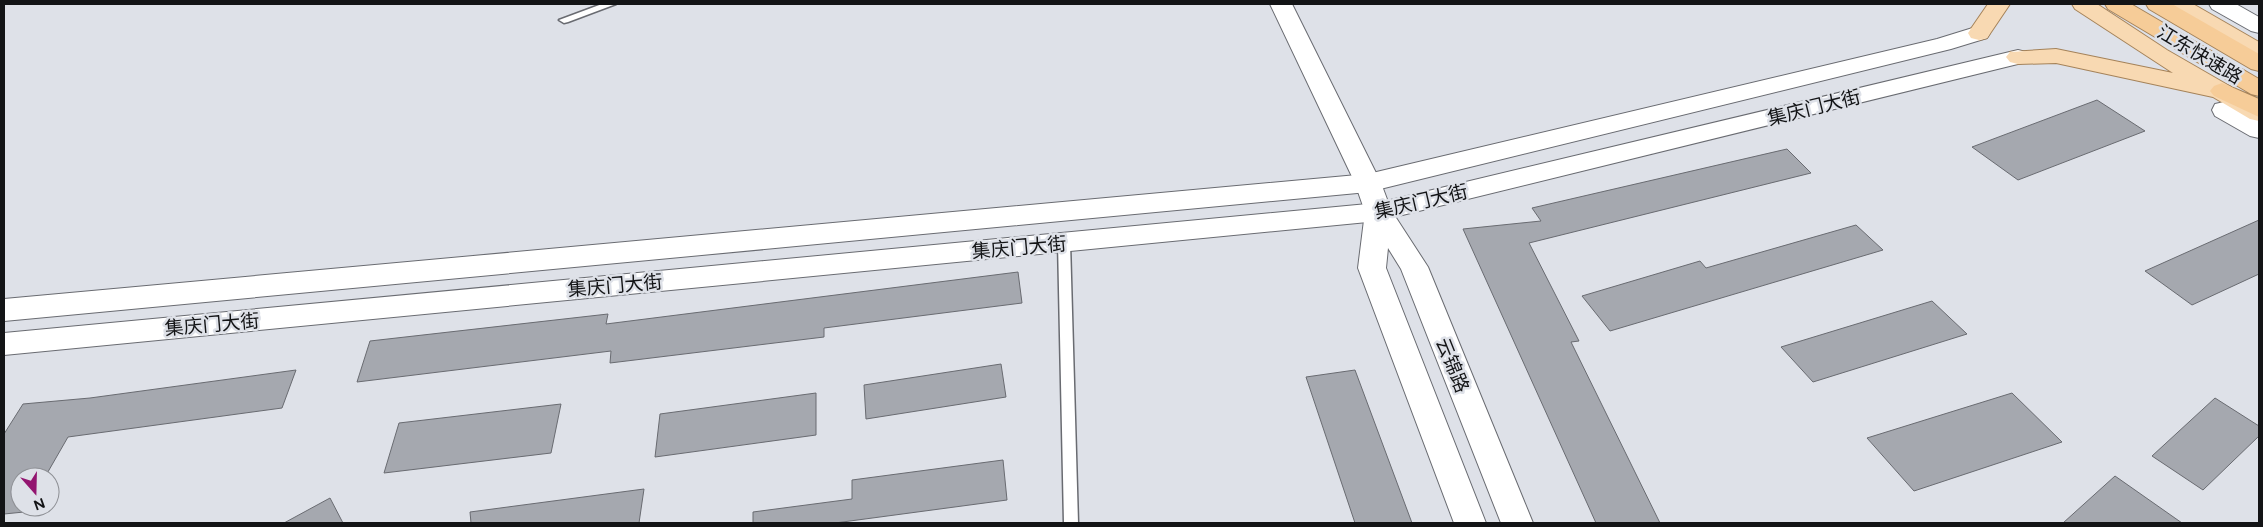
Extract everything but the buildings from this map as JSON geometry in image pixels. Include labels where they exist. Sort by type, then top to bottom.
[{"type":"highway","name":"江东快速路","points":[[2116,4],[2259,89]]},
{"type":"highway","name":"江东快速路","points":[[2157,4],[2259,64]]},
{"type":"highway","points":[[2223,101],[2259,109]]},
{"type":"main road","name":"云锦路","points":[[1281,4],[1368,183],[1378,212],[1414,267],[1516,523]]},
{"type":"main road","name":"集庆门大街","points":[[4,310],[1368,183],[1943,44],[1979,33],[1999,4]]},
{"type":"main road","points":[[2084,4],[2223,101],[2259,130]]},
{"type":"main road","points":[[2178,4],[2259,52]]},
{"type":"main road","points":[[2220,4],[2259,26]]},
{"type":"main road","name":"集庆门大街","points":[[4,344],[1378,212],[2018,57],[2056,56],[2223,101]]},
{"type":"main road","points":[[2223,101],[2259,113]]},
{"type":"main road","name":"云锦路","points":[[1378,212],[1372,268],[1470,523]]},
{"type":"lane","points":[[564,20],[611,4]]},
{"type":"lane","points":[[1064,242],[1071,523]]}]
